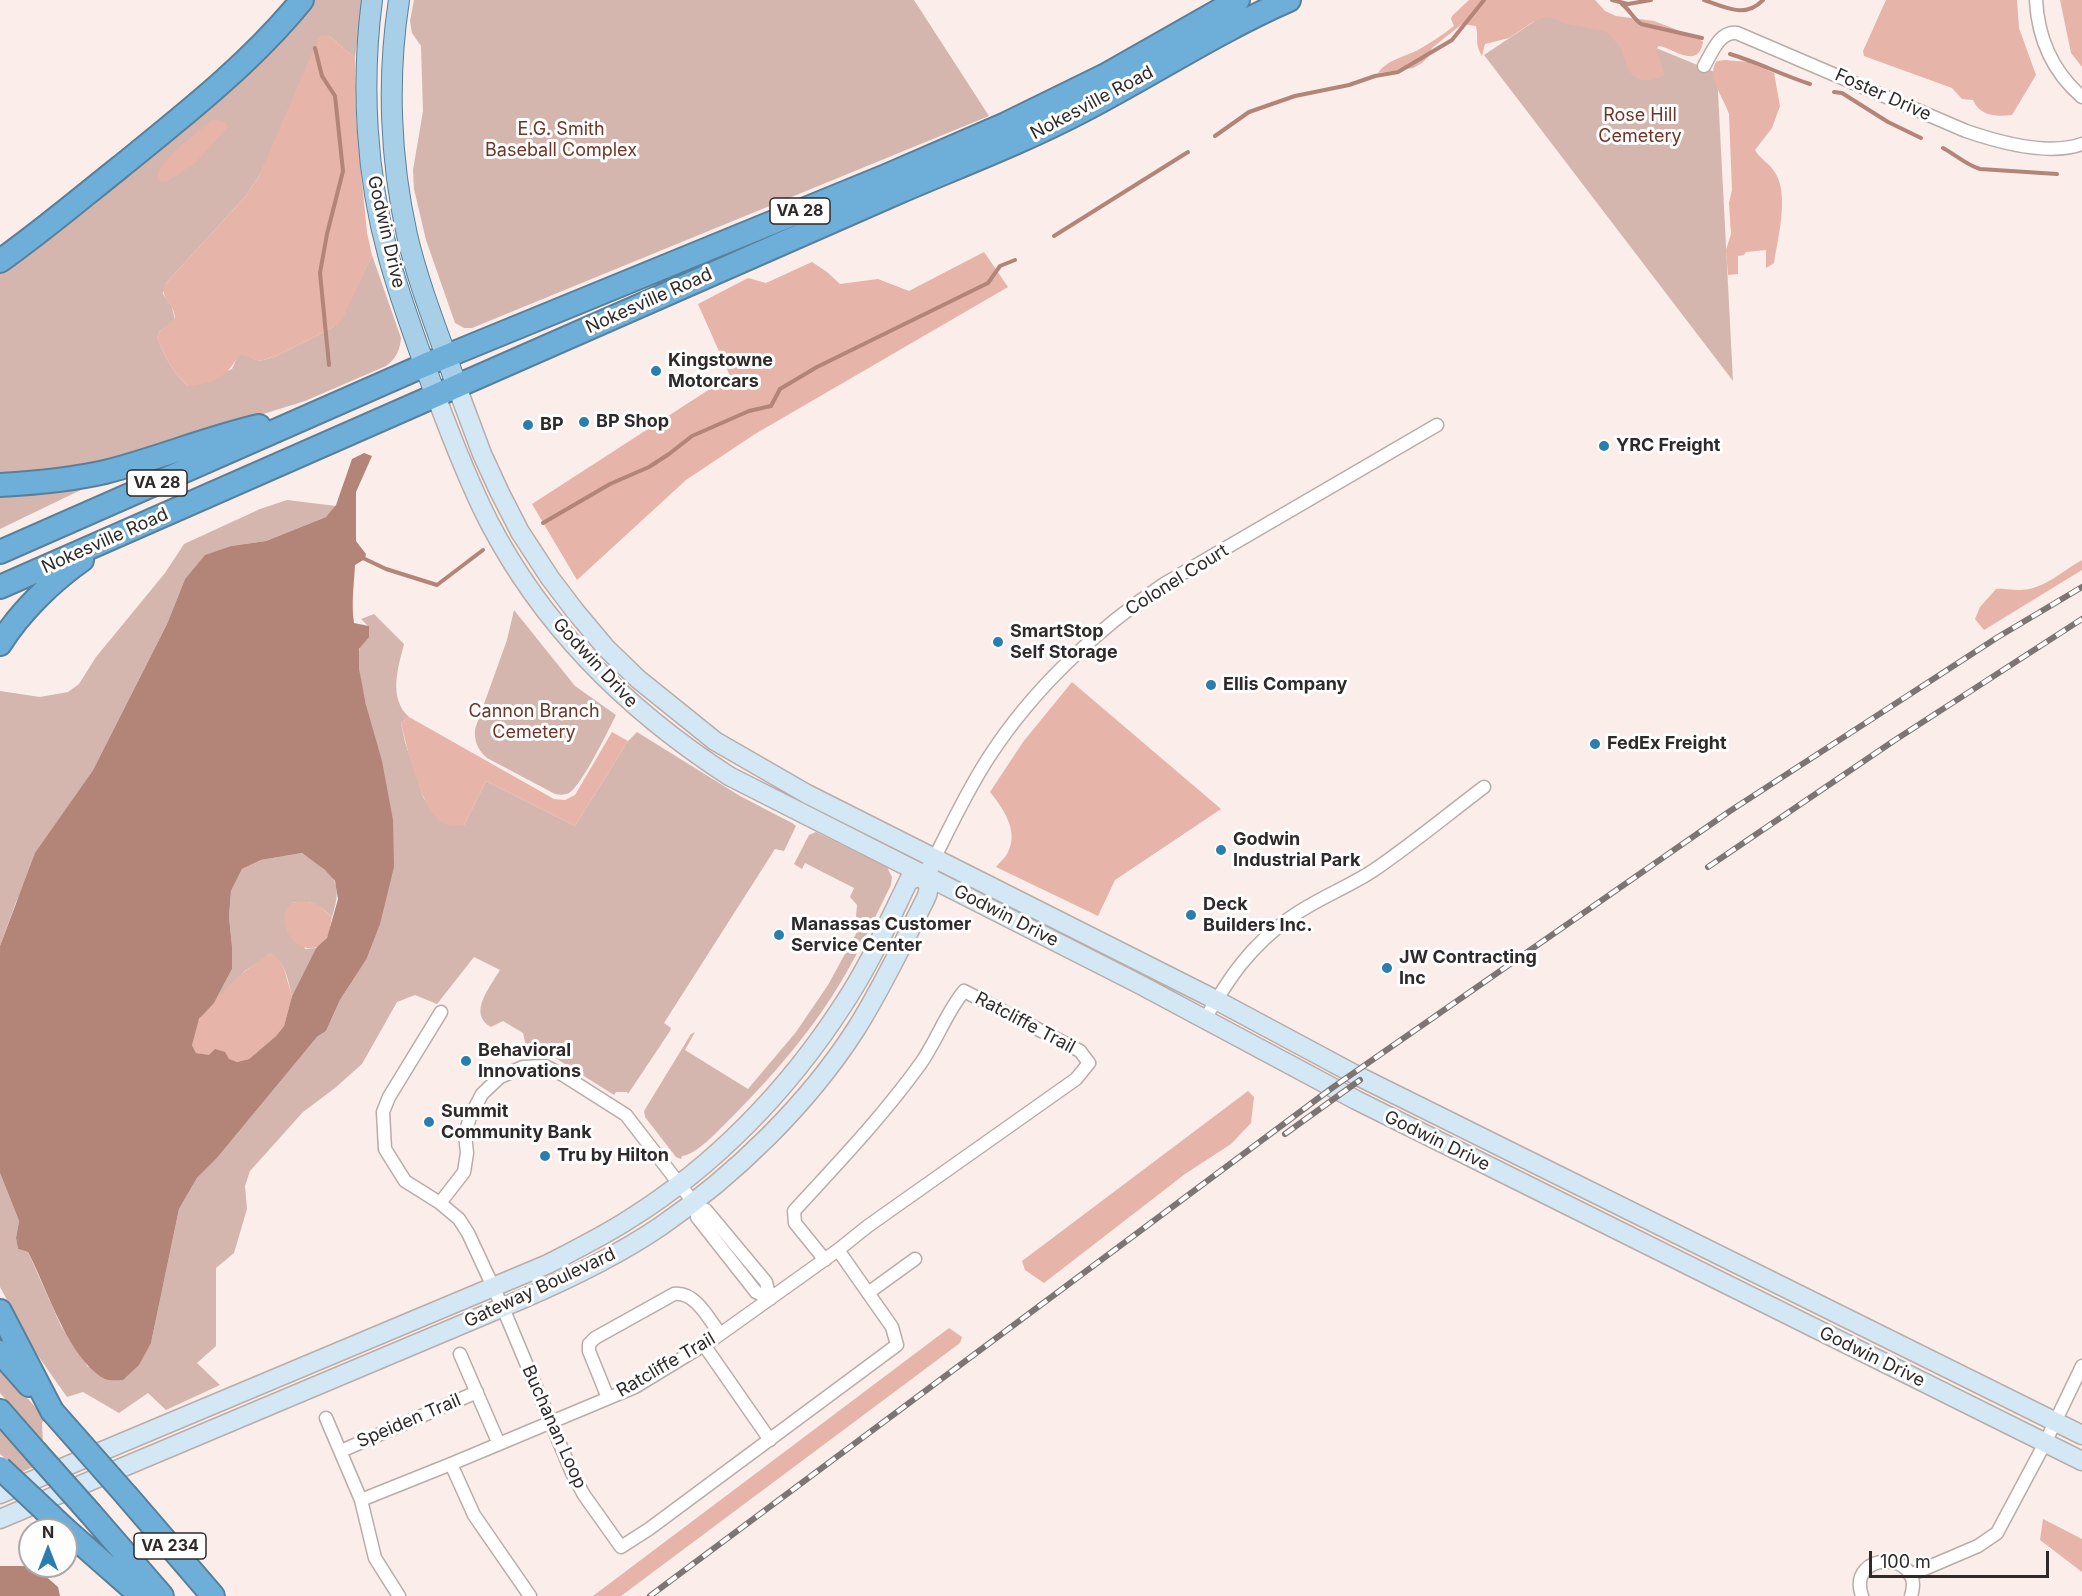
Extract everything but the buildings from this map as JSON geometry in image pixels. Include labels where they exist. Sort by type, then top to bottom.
[{"type":"highway","points":[[0,261],[130,159],[227,78],[273,33],[302,0]]},
{"type":"highway","name":"Nokesville Road","points":[[0,552],[425,365],[886,176],[1006,124],[1104,76],[1238,0]]},
{"type":"highway","name":"Nokesville Road","points":[[0,587],[890,195],[1022,140],[1084,110],[1226,30],[1289,0]]},
{"type":"highway","points":[[0,485],[61,481],[98,474],[235,432],[313,413]]},
{"type":"highway","points":[[0,644],[23,614],[68,570],[139,526]]},
{"type":"highway","points":[[0,1311],[52,1411]]},
{"type":"highway","name":"VA 234","points":[[0,1352],[213,1596]]},
{"type":"highway","name":"VA 234","points":[[0,1411],[162,1596]]},
{"type":"highway","points":[[0,1468],[53,1518]]},
{"type":"highway","points":[[78,1541],[141,1596]]},
{"type":"main road","name":"Godwin Drive","points":[[372,0],[366,64],[370,160],[388,257],[436,396]]},
{"type":"main road","name":"Godwin Drive","points":[[399,0],[393,52],[392,92],[397,178],[407,236],[418,276],[457,387]]},
{"type":"street","points":[[2036,0],[2039,24],[2050,59],[2065,80],[2082,97]]},
{"type":"street","name":"Foster Drive","points":[[1704,66],[1723,36],[1730,32],[1737,33],[1992,140],[2022,146],[2053,148],[2082,144]]},
{"type":"street","name":"Godwin Drive","points":[[457,387],[482,454],[500,493],[520,532],[550,578],[606,648],[693,726],[738,755],[807,794],[1216,1000],[1354,1074],[2082,1435]]},
{"type":"street","name":"Godwin Drive","points":[[436,396],[470,482],[490,524],[546,610],[624,697],[698,756],[729,776],[1139,984],[1348,1096],[2082,1461]]},
{"type":"street","name":"Colonel Court","points":[[935,857],[971,787],[994,750],[1045,687],[1095,637],[1164,584],[1437,426]]},
{"type":"street","points":[[624,697],[638,679]]},
{"type":"street","points":[[1205,1019],[1245,956],[1265,937],[1291,917],[1367,874],[1402,851],[1484,787]]},
{"type":"street","name":"Gateway Boulevard","points":[[0,1519],[503,1308],[576,1275],[620,1251],[695,1204],[797,1106],[856,1029],[930,891],[926,875],[935,857]]},
{"type":"street","name":"Gateway Boulevard","points":[[0,1494],[548,1264],[630,1219],[713,1156],[749,1123],[796,1070],[844,1004],[871,957],[909,880],[926,875]]},
{"type":"street","name":"Ratcliffe Trail","points":[[361,1500],[635,1387],[704,1345],[825,1260],[868,1226],[1076,1079],[1089,1063],[1080,1051],[964,991],[955,1002],[921,1062],[857,1143],[794,1211],[795,1223],[825,1260]]},
{"type":"street","name":"Buchanan Loop","points":[[441,1012],[389,1097],[383,1112],[385,1149],[405,1180],[441,1203],[459,1219],[468,1233],[503,1308],[572,1473],[584,1495],[621,1547],[649,1529],[897,1345],[892,1327],[838,1250]]},
{"type":"street","points":[[441,1203],[464,1172],[467,1153],[465,1134],[470,1117],[482,1094],[500,1077],[523,1067],[545,1066],[626,1114],[695,1204],[697,1217],[756,1292],[770,1299]]},
{"type":"street","points":[[868,1293],[915,1259]]},
{"type":"street","points":[[608,1398],[589,1351],[589,1344],[595,1338],[674,1294],[683,1293],[692,1299],[720,1334]]},
{"type":"street","points":[[704,1345],[770,1440]]},
{"type":"street","name":"Speiden Trail","points":[[460,1354],[499,1444]]},
{"type":"street","points":[[1910,1575],[1978,1546],[1997,1533],[2045,1443],[2082,1366]]},
{"type":"street","name":"Speiden Trail","points":[[341,1450],[477,1392]]},
{"type":"street","name":"Speiden Trail","points":[[326,1418],[361,1500],[375,1558],[399,1596]]},
{"type":"street","points":[[452,1464],[474,1515],[530,1596]]},
{"type":"street","points":[[1862,1596],[1860,1582],[1863,1574],[1875,1563],[1891,1561],[1898,1563],[1910,1575],[1911,1596]]},
{"type":"green space","points":[[311,0],[362,0],[355,58],[329,36],[259,176],[245,197],[166,283],[163,294],[172,307],[175,320],[160,331],[157,337],[178,376],[188,386],[232,369],[238,355],[243,354],[259,361],[274,357],[332,328],[341,320],[372,255],[401,338],[395,357],[386,366],[305,401],[96,466],[32,474],[0,473],[0,270]]},
{"type":"green space","name":"E.G. Smith Baseball Complex","points":[[414,0],[914,0],[989,116],[472,328],[464,328],[455,323],[426,240],[414,189],[413,170],[423,111],[421,46],[412,33],[410,21]]},
{"type":"green space","name":"Rose Hill Cemetery","points":[[1556,7],[1717,73],[1733,381],[1484,55]]},
{"type":"green space","points":[[87,487],[0,529],[0,496]]},
{"type":"green space","points":[[287,500],[336,506],[326,517],[266,541],[231,546],[206,555],[185,579],[167,624],[93,770],[57,822],[16,902],[0,946],[0,691],[40,697],[68,692],[79,684],[96,657],[165,573],[184,544],[260,509]]},
{"type":"green space","name":"Cannon Branch Cemetery","points":[[514,610],[575,686],[616,715],[580,780],[566,794],[555,794],[487,758],[476,742],[475,729],[507,640]]},
{"type":"green space","points":[[374,614],[404,644],[396,682],[399,701],[409,717],[401,723],[424,799],[464,825],[486,781],[575,826],[628,741],[637,732],[740,796],[796,826],[784,851],[775,849],[664,1023],[671,1028],[670,1031],[628,1094],[627,1092],[616,1092],[614,1095],[557,1059],[526,1046],[523,1033],[503,1021],[491,1027],[484,1022],[481,1015],[483,1000],[500,970],[474,957],[437,1004],[415,995],[397,1002],[362,1064],[303,1112],[250,1171],[245,1186],[247,1209],[234,1253],[216,1268],[216,1346],[197,1363],[220,1385],[166,1410],[148,1393],[119,1413],[83,1392],[67,1397],[36,1353],[0,1287],[0,1173],[19,1221],[16,1238],[18,1249],[28,1252],[61,1326],[88,1367],[151,1343],[179,1209],[197,1178],[217,1158],[317,1037],[326,1031],[340,1000],[366,960],[366,705],[359,659],[360,648],[368,636],[369,627],[361,619]]},
{"type":"green space","points":[[816,832],[887,867],[892,877],[891,885],[845,975],[820,1014],[791,1052],[713,1136],[694,1152],[682,1156],[681,1159],[676,1157],[645,1117],[644,1111],[691,1034],[695,1032],[685,1050],[748,1089],[796,1032],[828,985],[863,921],[856,917],[857,905],[850,897],[854,888],[805,863],[802,869],[794,864],[809,835]]},
{"type":"green space","points":[[302,853],[328,872],[336,885],[337,894],[332,917],[314,904],[291,903],[305,949],[316,948],[292,996],[283,967],[270,954],[246,970],[214,1003],[232,969],[229,917],[231,891],[242,869],[261,860]]},
{"type":"green space","points":[[0,1367],[45,1418],[42,1423],[43,1443],[0,1393]]},
{"type":"green space","points":[[0,1425],[36,1466],[22,1472],[0,1454]]},
{"type":"shaded area","points":[[1469,0],[1595,0],[1605,11],[1616,16],[1654,21],[1703,42],[1700,51],[1690,56],[1658,46],[1657,51],[1663,76],[1653,80],[1643,80],[1633,76],[1627,67],[1621,49],[1605,31],[1567,24],[1552,18],[1543,18],[1509,38],[1485,44],[1482,56],[1477,44],[1476,26],[1462,24],[1432,48],[1422,63],[1413,68],[1378,73],[1391,62],[1418,50],[1454,26],[1452,16]]},
{"type":"shaded area","points":[[1886,0],[2017,0],[2019,28],[2036,75],[2012,115],[1989,114],[1980,109],[1973,100],[1962,99],[1952,88],[1864,56],[1863,51]]},
{"type":"shaded area","points":[[2060,0],[2082,0],[2082,67],[2071,53]]},
{"type":"shaded area","points":[[322,35],[329,36],[355,58],[356,120],[367,233],[372,255],[342,320],[332,328],[274,357],[259,361],[239,355],[224,375],[212,381],[188,386],[169,363],[157,337],[160,331],[175,319],[164,293],[166,283],[245,197],[259,176],[318,39]]},
{"type":"shaded area","points":[[1717,61],[1748,62],[1774,73],[1780,106],[1772,128],[1755,150],[1772,168],[1779,180],[1782,203],[1774,263],[1766,268],[1766,250],[1746,252],[1738,256],[1738,274],[1728,275],[1726,250],[1731,234],[1729,203],[1732,190],[1729,114],[1713,73]]},
{"type":"shaded area","points":[[212,120],[219,120],[228,127],[197,161],[167,182],[160,181],[157,177],[164,163]]},
{"type":"shaded area","points":[[984,252],[1008,287],[755,434],[686,480],[577,580],[532,504],[730,376],[698,304],[748,278],[766,283],[812,262],[840,284],[878,279],[909,291]]},
{"type":"shaded area","points":[[364,453],[372,456],[356,492],[356,541],[366,554],[365,559],[355,565],[353,609],[354,623],[369,626],[369,637],[359,649],[359,668],[366,705],[382,761],[393,820],[394,867],[380,924],[366,960],[340,1000],[326,1031],[317,1037],[217,1158],[197,1178],[179,1209],[151,1343],[139,1365],[123,1380],[107,1380],[92,1369],[69,1340],[28,1252],[18,1249],[16,1238],[19,1221],[0,1173],[0,946],[35,853],[93,770],[167,624],[185,579],[205,555],[231,546],[266,541],[326,517],[336,505],[352,459]],"holes":[[[302,853],[325,870],[335,881],[338,899],[327,938],[316,948],[292,996],[284,1026],[249,1059],[237,1062],[229,1059],[225,1052],[215,1049],[209,1055],[196,1053],[192,1045],[199,1019],[214,1003],[232,969],[229,917],[231,891],[242,869],[261,860]]]},
{"type":"shaded area","points":[[2082,560],[2082,570],[1984,630],[1975,619],[1980,607],[1996,589],[2019,590],[2037,587]]},
{"type":"shaded area","points":[[1072,682],[1221,809],[1115,880],[1098,916],[996,867],[1007,854],[1012,836],[1004,812],[990,792],[1023,742]]},
{"type":"shaded area","points":[[409,717],[554,799],[565,800],[575,795],[612,732],[628,741],[575,826],[486,781],[464,825],[452,826],[444,824],[434,815],[421,791],[401,723]]},
{"type":"shaded area","points":[[303,901],[317,904],[332,917],[326,940],[310,948],[303,947],[290,936],[284,920],[286,910],[291,903]]},
{"type":"shaded area","points":[[270,954],[278,958],[284,969],[292,996],[284,1026],[249,1059],[237,1062],[196,1053],[192,1045],[194,1031],[200,1018],[232,983],[252,965]]},
{"type":"shaded area","points":[[1248,1091],[1254,1097],[1251,1123],[1231,1144],[1185,1174],[1044,1283],[1025,1270],[1022,1261]]},
{"type":"shaded area","points":[[949,1328],[962,1337],[960,1343],[621,1596],[593,1596]]},
{"type":"shaded area","points":[[2043,1519],[2082,1539],[2082,1572],[2040,1540]]},
{"type":"shaded area","points":[[0,1566],[18,1566],[18,1578],[48,1578],[58,1587],[60,1596],[0,1596]]},
{"type":"waterway","points":[[1215,136],[1249,112],[1295,96],[1398,72],[1452,40],[1484,0]]},
{"type":"waterway","points":[[1612,0],[1628,4],[1651,0]]},
{"type":"waterway","points":[[1704,0],[1735,10],[1749,9],[1763,0]]},
{"type":"waterway","points":[[1622,4],[1641,24],[1702,38]]},
{"type":"waterway","points":[[315,48],[322,76],[335,96],[343,171],[320,273],[329,365]]},
{"type":"waterway","points":[[1730,54],[1810,84]]},
{"type":"waterway","points":[[1834,92],[1842,93],[1888,122],[1921,138]]},
{"type":"waterway","points":[[1943,148],[1980,169],[2057,174]]},
{"type":"waterway","points":[[1054,236],[1188,152]]},
{"type":"waterway","points":[[543,523],[610,484],[649,467],[692,436],[749,411],[771,406],[780,389],[817,367],[988,283],[1000,266],[1015,260]]},
{"type":"waterway","points":[[365,559],[386,569],[437,585],[483,550]]},
{"type":"railway","points":[[650,1596],[1332,1088],[1730,811],[1998,637],[2082,587]]},
{"type":"railway","points":[[1708,867],[1895,740],[2082,619]]},
{"type":"railway","points":[[1285,1134],[1360,1080]]},
{"type":"place","name":"Kingstowne Motorcars","points":[[656,371]]},
{"type":"place","name":"BP Shop","points":[[584,422]]},
{"type":"place","name":"BP","points":[[528,425]]},
{"type":"place","name":"YRC Freight","points":[[1604,446]]},
{"type":"place","name":"SmartStop Self Storage","points":[[998,642]]},
{"type":"place","name":"Ellis Company","points":[[1211,685]]},
{"type":"place","name":"FedEx Freight","points":[[1595,744]]},
{"type":"place","name":"Godwin Industrial Park","points":[[1221,850]]},
{"type":"place","name":"Deck Builders Inc.","points":[[1191,915]]},
{"type":"place","name":"Manassas Customer Service Center","points":[[779,935]]},
{"type":"place","name":"JW Contracting Inc","points":[[1387,968]]},
{"type":"place","name":"Behavioral Innovations","points":[[466,1061]]},
{"type":"place","name":"Summit Community Bank","points":[[429,1122]]},
{"type":"place","name":"Tru by Hilton","points":[[545,1156]]}]
